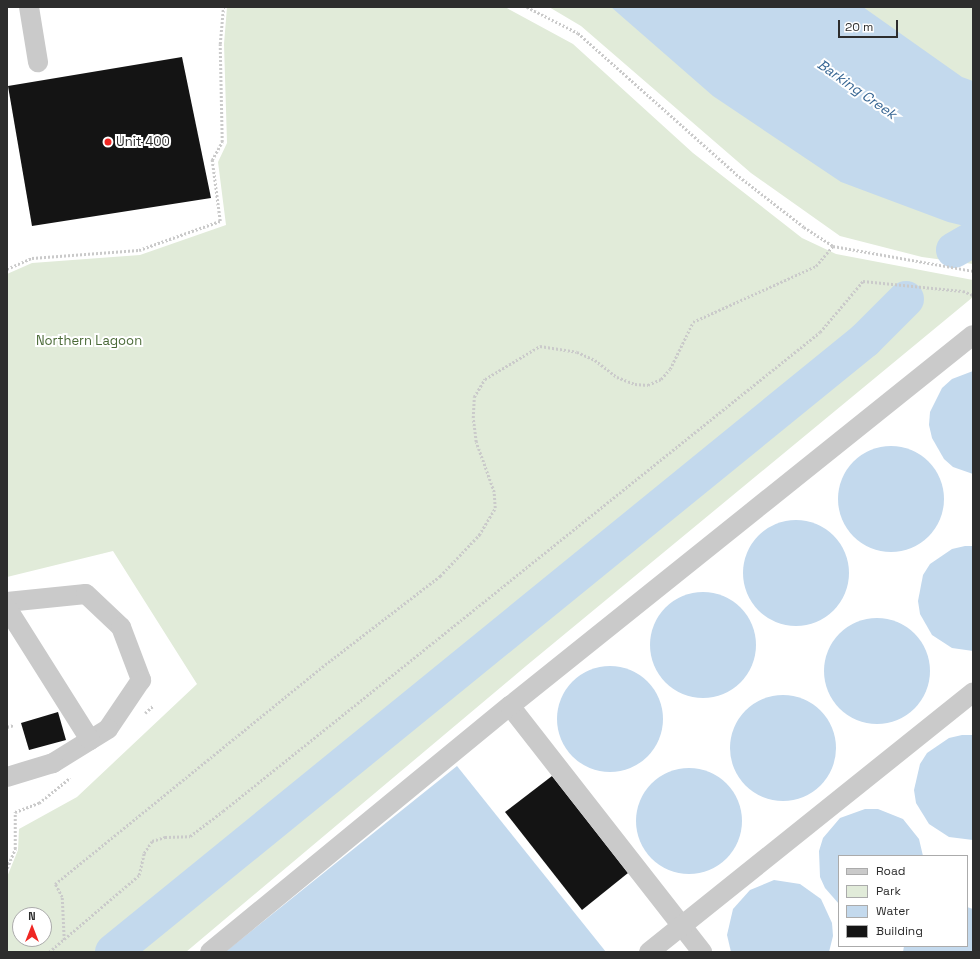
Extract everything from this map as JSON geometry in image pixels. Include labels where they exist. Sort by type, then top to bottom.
[{"type":"lane","points":[[29,7],[38,62]]},
{"type":"lane","points":[[210,952],[510,706],[973,335]]},
{"type":"lane","points":[[7,602],[86,594],[120,627],[141,680],[108,729],[53,763],[7,777]]},
{"type":"lane","points":[[7,608],[90,740]]},
{"type":"lane","points":[[649,952],[973,692]]},
{"type":"lane","points":[[510,706],[702,952]]},
{"type":"path","points":[[7,269],[32,258],[139,250],[220,221],[212,160],[222,142],[220,44],[223,7]]},
{"type":"path","points":[[527,7],[578,33],[736,174],[804,227],[833,246],[973,271]]},
{"type":"path","points":[[64,940],[62,897],[55,884],[331,660],[440,576],[479,535],[495,508],[494,492],[476,442],[473,418],[474,397],[485,379],[540,346],[577,352],[595,360],[617,377],[634,384],[648,385],[662,379],[670,369],[693,322],[816,266],[833,246]]},
{"type":"path","points":[[49,952],[138,875],[144,853],[152,841],[170,836],[190,836],[223,811],[820,332],[862,281],[963,291],[973,294]]},
{"type":"path","points":[[7,727],[14,725]]},
{"type":"path","points":[[7,868],[15,849],[15,812],[22,812]]},
{"type":"green space","name":"Northern Lagoon","points":[[227,7],[505,7],[573,44],[693,153],[802,238],[836,254],[973,280],[973,297],[526,666],[186,952],[7,952],[7,877],[18,850],[19,829],[77,797],[197,684],[113,551],[7,577],[7,274],[32,263],[140,255],[226,225],[218,162],[227,143],[224,44]]},
{"type":"green space","points":[[549,7],[730,7],[973,174],[973,264],[922,257],[840,236],[751,173],[581,26]]},
{"type":"green space","points":[[767,7],[972,7],[973,136]]},
{"type":"water","name":"Barking Creek","points":[[611,7],[863,7],[962,77],[973,81],[973,228],[948,222],[841,182],[713,96]]},
{"type":"water","points":[[973,371],[973,474],[953,467],[944,459],[932,438],[929,425],[930,412],[942,388],[952,379]]},
{"type":"water","points":[[891,446],[911,450],[928,462],[940,479],[944,499],[940,519],[928,536],[911,548],[891,552],[871,548],[854,536],[842,519],[838,499],[842,479],[854,462],[871,450]]},
{"type":"water","points":[[796,520],[816,524],[833,536],[845,553],[849,573],[845,593],[833,610],[816,622],[796,626],[776,622],[759,610],[747,593],[743,573],[747,553],[759,536],[776,524]]},
{"type":"water","points":[[973,546],[973,651],[952,648],[932,635],[920,614],[918,601],[923,575],[930,564],[952,549]]},
{"type":"water","points":[[703,592],[723,596],[740,608],[752,625],[756,645],[752,665],[740,682],[723,694],[703,698],[683,694],[666,682],[654,665],[650,645],[654,625],[666,608],[683,596]]},
{"type":"water","points":[[877,618],[897,622],[914,634],[926,651],[930,671],[926,691],[914,708],[897,720],[877,724],[857,720],[840,708],[828,691],[824,671],[828,651],[840,634],[857,622]]},
{"type":"water","points":[[610,666],[630,670],[647,682],[659,699],[663,719],[659,739],[647,756],[630,768],[610,772],[590,768],[573,756],[561,739],[557,719],[561,699],[573,682],[590,670]]},
{"type":"water","points":[[783,695],[803,699],[820,711],[832,728],[836,748],[832,768],[820,785],[803,797],[783,801],[763,797],[746,785],[734,768],[730,748],[734,728],[746,711],[763,699]]},
{"type":"water","points":[[962,735],[973,735],[973,840],[949,837],[929,824],[916,803],[914,790],[920,764],[927,753],[949,738]]},
{"type":"water","points":[[457,766],[606,952],[225,952]]},
{"type":"water","points":[[689,768],[709,772],[726,784],[738,801],[742,821],[738,841],[726,858],[709,870],[689,874],[669,870],[652,858],[640,841],[636,821],[640,801],[652,784],[669,772]]},
{"type":"water","points":[[865,809],[878,809],[903,819],[919,839],[923,855],[838,855],[838,903],[825,888],[820,877],[819,851],[823,838],[840,818]]},
{"type":"water","points":[[774,880],[800,884],[821,899],[832,923],[833,936],[829,952],[731,952],[727,935],[733,909],[750,890]]},
{"type":"water","points":[[968,907],[973,909],[973,952],[903,952],[904,947],[968,947]]},
{"type":"building","name":"Unit 400","points":[[182,57],[211,198],[32,226],[8,86]]},
{"type":"building","points":[[58,712],[66,740],[29,750],[21,723]]},
{"type":"building","points":[[552,776],[628,873],[582,910],[505,812]]},
{"type":"waterway","points":[[954,250],[973,239]]},
{"type":"waterway","points":[[113,952],[865,340],[906,299]]},
{"type":"place","name":"Unit 400","points":[[108,142]]}]
